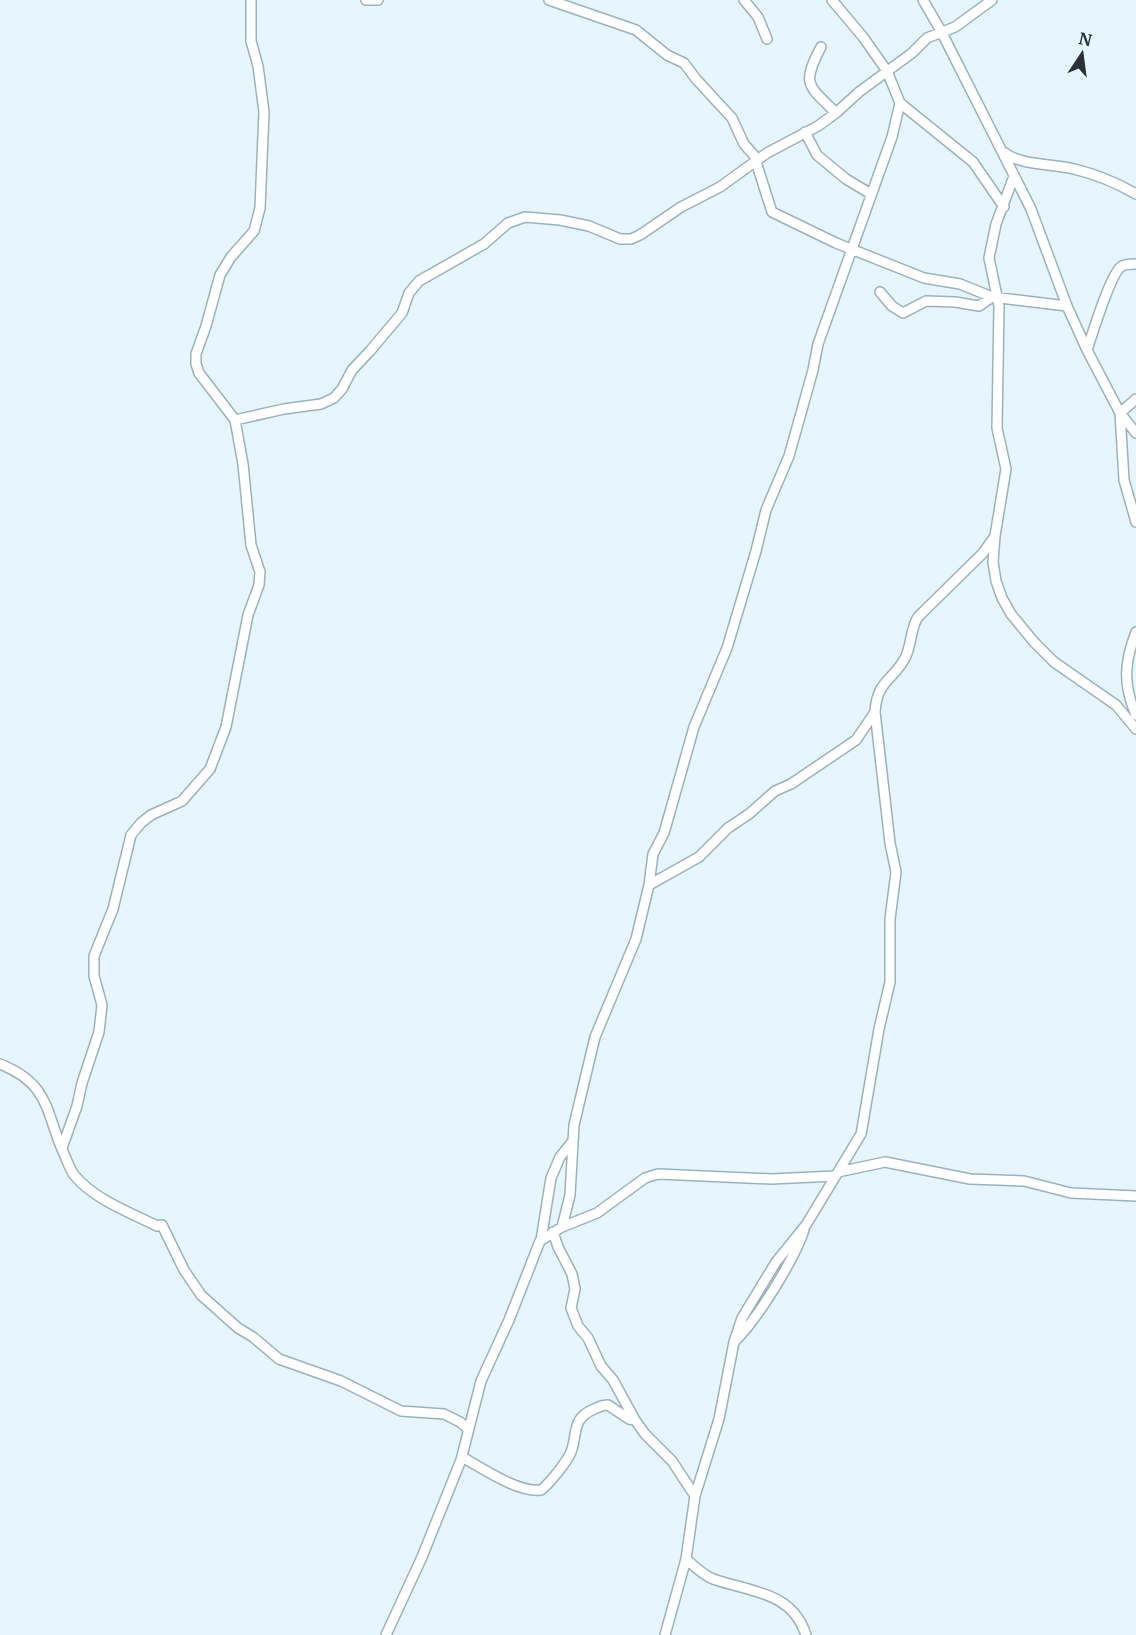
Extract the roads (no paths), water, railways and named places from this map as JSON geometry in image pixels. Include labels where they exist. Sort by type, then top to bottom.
[{"type":"street","points":[[62,1148],[75,1114],[85,1073],[99,1032],[102,1005],[94,976],[94,956],[113,909],[131,835],[151,815],[182,801],[210,769],[226,727],[248,615],[258,592],[260,572],[251,545],[242,453],[235,420],[200,373],[196,364],[196,354],[220,275],[231,257],[254,231],[260,208],[264,112],[258,66],[251,41],[251,0]]},
{"type":"street","points":[[366,0],[378,0]]},
{"type":"street","points":[[549,0],[636,30],[667,55],[684,63],[732,117],[744,144],[757,161],[772,212],[851,249],[924,278],[960,284],[995,297],[1067,306]]},
{"type":"street","points":[[744,0],[758,17],[767,39]]},
{"type":"street","points":[[832,0],[863,37],[887,71],[900,103],[973,162],[1004,207]]},
{"type":"street","points":[[923,0],[942,31],[1004,152],[1039,228],[1067,306],[1087,350],[1120,413],[1136,432]]},
{"type":"street","points":[[235,420],[284,408],[321,404],[334,398],[342,389],[352,370],[402,313],[412,287],[483,244],[516,219],[525,217],[560,220],[589,226],[610,237],[620,239],[631,239],[640,235],[681,207],[720,187],[767,153],[836,113],[859,92],[912,53],[927,38],[954,27],[992,0]]},
{"type":"street","points":[[821,47],[812,65],[808,82],[836,113]]},
{"type":"street","points":[[695,1496],[672,1461],[645,1434],[635,1420],[613,1380],[601,1366],[588,1338],[578,1326],[571,1308],[575,1286],[570,1269],[558,1247],[558,1230],[570,1195],[573,1142],[579,1102],[596,1038],[628,960],[650,885],[653,854],[664,833],[694,727],[727,648],[764,519],[789,456],[818,344],[892,137],[900,103]]},
{"type":"street","points":[[805,132],[817,155],[846,179],[871,194]]},
{"type":"street","points":[[1004,152],[1016,159],[1086,172],[1136,194]]},
{"type":"street","points":[[1014,176],[996,224],[989,258],[1000,331],[997,428],[1006,469],[995,536],[993,562],[996,581],[1011,614],[1034,642],[1054,662],[1111,702],[1136,729]]},
{"type":"street","points":[[1087,350],[1110,284],[1118,270],[1126,265],[1136,264]]},
{"type":"street","points":[[880,292],[892,306],[903,312],[926,301],[979,306],[995,297]]},
{"type":"street","points":[[1120,413],[1136,399]]},
{"type":"street","points":[[1120,413],[1124,480],[1136,522]]},
{"type":"street","points":[[665,1635],[686,1559],[695,1496],[719,1419],[734,1342],[746,1311],[776,1262],[806,1225],[861,1134],[879,1029],[890,982],[890,919],[896,866],[890,843],[875,701],[882,686],[905,658],[916,621],[983,553],[995,536]]},
{"type":"street","points":[[1136,632],[1129,655],[1127,690],[1136,715]]},
{"type":"street","points":[[650,885],[699,857],[728,828],[749,814],[775,791],[856,740],[875,712]]},
{"type":"street","points":[[0,1064],[16,1070],[39,1090],[72,1172],[85,1187],[157,1226],[162,1226],[184,1270],[201,1295],[238,1328],[253,1337],[279,1359],[341,1381],[401,1411],[444,1414],[467,1428]]},
{"type":"street","points":[[386,1635],[422,1557],[462,1457],[467,1428],[481,1381],[509,1320],[541,1240],[551,1178],[560,1157],[573,1142]]},
{"type":"street","points":[[541,1240],[597,1213],[645,1178],[658,1174],[771,1179],[837,1174],[885,1162],[970,1179],[1024,1181],[1071,1193],[1136,1196]]},
{"type":"street","points":[[462,1457],[495,1476],[526,1488],[541,1490],[547,1486],[570,1455],[575,1430],[581,1417],[586,1413],[603,1405],[610,1405],[627,1418],[635,1420]]},
{"type":"street","points":[[686,1559],[711,1578],[760,1593],[790,1607],[800,1620],[806,1635]]}]
